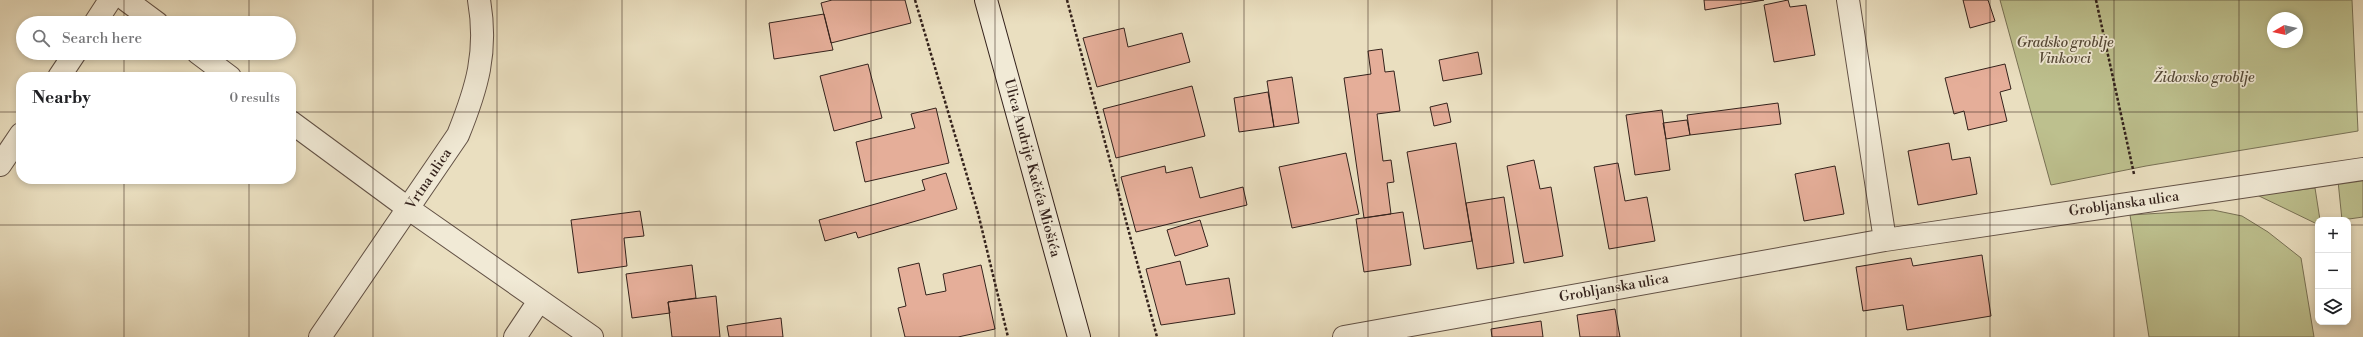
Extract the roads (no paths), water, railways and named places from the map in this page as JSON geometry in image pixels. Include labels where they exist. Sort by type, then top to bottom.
[{"type":"street","points":[[100,16],[110,0]]},
{"type":"street","points":[[126,0],[148,16]]},
{"type":"street","name":"Vrtna ulica","points":[[320,337],[409,209],[458,135],[469,108],[481,65],[483,23],[479,0]]},
{"type":"street","name":"Ulica Andrije Kačića Miošića","points":[[986,0],[1079,337]]},
{"type":"street","points":[[1848,0],[1885,240]]},
{"type":"street","points":[[62,72],[70,60]]},
{"type":"street","points":[[207,60],[223,72]]},
{"type":"street","points":[[296,126],[539,302],[592,337]]},
{"type":"street","points":[[0,165],[16,141]]},
{"type":"street","name":"Grobljanska ulica","points":[[1344,337],[1885,240],[2363,169]]},
{"type":"street","points":[[515,337],[539,302]]},
{"type":"park label","name":"Gradsko groblje Vinkovci","points":[[2065,52]]},
{"type":"park label","name":"Židovsko groblje","points":[[2204,78]]}]
